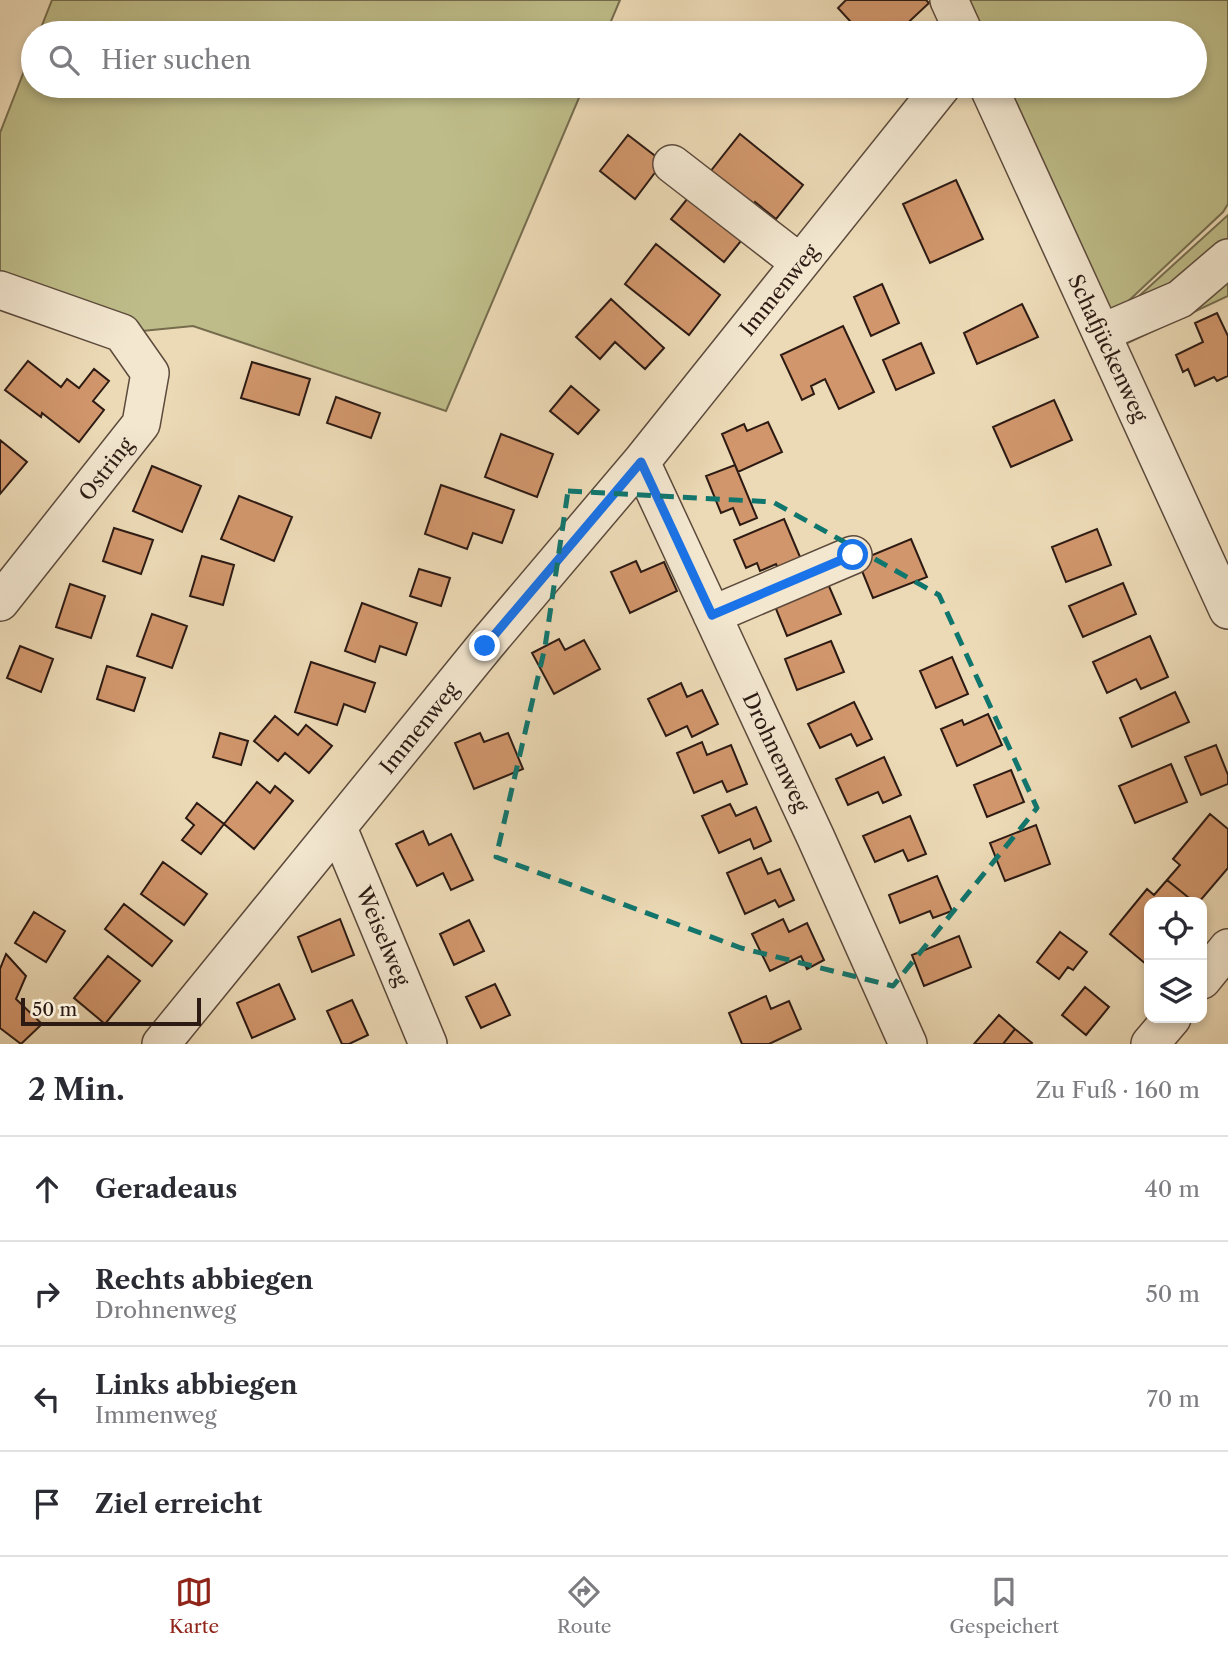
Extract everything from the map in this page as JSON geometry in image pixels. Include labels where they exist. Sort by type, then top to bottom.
[{"type":"street","points":[[949,0],[959,21]]},
{"type":"street","name":"Immenweg","points":[[161,1044],[485,646],[641,462],[932,98]]},
{"type":"street","name":"Schafjückenweg","points":[[993,98],[1228,610]]},
{"type":"street","points":[[673,164],[800,263]]},
{"type":"street","points":[[1101,333],[1180,299],[1228,258]]},
{"type":"street","name":"Ostring","points":[[0,290],[122,333],[149,373],[141,424],[2,596]]},
{"type":"street","name":"Drohnenweg","points":[[641,462],[816,838],[908,1044]]},
{"type":"street","points":[[712,615],[853,555]]},
{"type":"street","name":"Weiselweg","points":[[338,828],[428,1044]]},
{"type":"street","points":[[1207,974],[1228,948]]},
{"type":"street","points":[[1150,1044],[1168,1023]]},
{"type":"highlighted area","points":[[568,491],[773,502],[939,595],[1037,808],[893,986],[741,948],[496,857],[545,647]]},
{"type":"shaded area","points":[[52,0],[620,0],[611,21],[44,21]]},
{"type":"shaded area","points":[[961,0],[1228,0],[1228,204],[1223,212],[1104,324],[1004,98],[1207,98],[1207,21],[971,21]]},
{"type":"shaded area","points":[[21,79],[21,98],[579,98],[446,411],[193,326],[142,331],[0,279],[0,133]]},
{"type":"shaded area","points":[[1228,215],[1228,296],[1115,349],[1105,327]]},
{"type":"building","points":[[846,0],[926,0],[929,3],[910,21],[850,21],[838,8]]},
{"type":"building","points":[[740,134],[803,185],[776,219],[755,202],[748,211],[706,177]]},
{"type":"building","points":[[628,135],[663,162],[635,199],[600,171]]},
{"type":"building","points":[[956,180],[983,239],[930,263],[903,204]]},
{"type":"building","points":[[696,188],[749,231],[724,262],[671,219]]},
{"type":"building","points":[[656,244],[720,295],[689,335],[625,284]]},
{"type":"building","points":[[882,284],[899,323],[871,336],[854,297]]},
{"type":"building","points":[[611,299],[664,348],[645,369],[615,342],[600,359],[576,337]]},
{"type":"building","points":[[1022,304],[1038,337],[977,364],[964,333]]},
{"type":"building","points":[[1217,313],[1228,336],[1228,376],[1217,381],[1214,377],[1195,386],[1188,369],[1183,372],[1176,355],[1203,342],[1195,323]]},
{"type":"building","points":[[843,326],[874,392],[839,409],[825,379],[811,386],[814,394],[802,400],[781,355]]},
{"type":"building","points":[[921,343],[934,373],[896,390],[883,360]]},
{"type":"building","points":[[28,361],[61,387],[67,379],[79,388],[94,369],[109,381],[93,401],[104,410],[79,442],[42,413],[41,417],[5,390]]},
{"type":"building","points":[[252,362],[310,379],[299,415],[241,398]]},
{"type":"building","points":[[571,386],[599,410],[578,434],[550,411]]},
{"type":"building","points":[[336,397],[380,413],[371,438],[327,423]]},
{"type":"building","points":[[1054,400],[1072,440],[1011,467],[993,427]]},
{"type":"building","points":[[768,422],[782,452],[738,472],[722,434],[744,424],[747,431]]},
{"type":"building","points":[[501,434],[553,454],[537,497],[485,477]]},
{"type":"building","points":[[0,440],[27,462],[0,494]]},
{"type":"building","points":[[735,465],[757,518],[740,525],[733,508],[721,513],[706,476]]},
{"type":"building","points":[[152,466],[201,486],[182,532],[133,511]]},
{"type":"building","points":[[441,485],[514,510],[502,543],[473,533],[467,549],[425,534]]},
{"type":"building","points":[[239,496],[292,517],[274,561],[221,539]]},
{"type":"building","points":[[784,519],[803,564],[780,573],[776,564],[760,571],[757,563],[746,568],[734,540]]},
{"type":"building","points":[[114,528],[153,540],[141,574],[103,561]]},
{"type":"building","points":[[1097,529],[1111,565],[1066,582],[1052,547]]},
{"type":"building","points":[[911,539],[927,577],[873,598],[858,561]]},
{"type":"building","points":[[202,556],[234,565],[223,605],[190,596]]},
{"type":"building","points":[[636,561],[641,572],[664,562],[677,591],[630,613],[611,572]]},
{"type":"building","points":[[419,569],[450,578],[441,606],[410,596]]},
{"type":"building","points":[[825,577],[841,614],[787,636],[772,599]]},
{"type":"building","points":[[1123,583],[1136,614],[1083,637],[1069,606]]},
{"type":"building","points":[[70,584],[105,596],[91,638],[56,627]]},
{"type":"building","points":[[362,603],[417,623],[406,655],[380,646],[375,662],[345,651]]},
{"type":"building","points":[[152,614],[187,626],[172,668],[137,656]]},
{"type":"building","points":[[1150,636],[1168,677],[1141,689],[1136,679],[1107,693],[1093,662]]},
{"type":"building","points":[[559,639],[565,650],[584,640],[600,669],[554,694],[532,653]]},
{"type":"building","points":[[831,641],[844,672],[797,690],[785,659]]},
{"type":"building","points":[[20,646],[53,659],[41,692],[7,678]]},
{"type":"building","points":[[952,657],[968,694],[936,708],[920,671]]},
{"type":"building","points":[[311,662],[375,683],[365,712],[344,704],[337,725],[295,712]]},
{"type":"building","points":[[107,666],[145,678],[134,711],[97,699]]},
{"type":"building","points":[[681,683],[687,697],[702,690],[718,724],[692,737],[687,726],[666,736],[648,699]]},
{"type":"building","points":[[1175,692],[1189,722],[1132,747],[1120,718]]},
{"type":"building","points":[[854,702],[872,739],[857,746],[851,734],[820,748],[808,724]]},
{"type":"building","points":[[988,714],[1002,745],[957,766],[941,729],[962,720],[964,725]]},
{"type":"building","points":[[275,716],[298,735],[306,725],[332,746],[309,773],[285,753],[278,761],[254,741]]},
{"type":"building","points":[[220,733],[248,741],[241,765],[213,757]]},
{"type":"building","points":[[480,733],[484,742],[508,733],[523,769],[474,789],[455,743]]},
{"type":"building","points":[[702,742],[707,755],[731,745],[747,784],[727,792],[722,781],[694,793],[677,753]]},
{"type":"building","points":[[1216,745],[1228,775],[1228,784],[1201,795],[1185,757]]},
{"type":"building","points":[[884,757],[901,795],[883,803],[878,792],[848,805],[836,779]]},
{"type":"building","points":[[1171,764],[1187,802],[1135,823],[1119,786]]},
{"type":"building","points":[[1011,770],[1024,802],[987,817],[974,785]]},
{"type":"building","points":[[257,782],[270,793],[275,786],[293,801],[254,849],[224,824]]},
{"type":"building","points":[[197,803],[224,824],[201,854],[182,840],[194,825],[186,818]]},
{"type":"building","points":[[730,804],[736,816],[756,807],[771,841],[754,849],[750,839],[719,853],[702,816]]},
{"type":"building","points":[[1210,814],[1228,829],[1228,868],[1203,897],[1188,897],[1167,880],[1180,865],[1173,859]]},
{"type":"building","points":[[910,816],[926,854],[908,861],[903,850],[875,862],[863,836]]},
{"type":"building","points":[[1036,825],[1050,864],[1005,881],[990,843]]},
{"type":"building","points":[[423,831],[429,845],[451,834],[473,880],[451,890],[443,873],[417,886],[396,844]]},
{"type":"building","points":[[761,858],[768,874],[780,869],[794,900],[779,907],[775,900],[745,914],[727,873]]},
{"type":"building","points":[[163,862],[207,894],[184,925],[141,894]]},
{"type":"building","points":[[937,876],[952,911],[933,918],[930,911],[900,923],[889,895]]},
{"type":"building","points":[[1167,880],[1188,897],[1144,897],[1144,962],[1110,934],[1147,889],[1154,895]]},
{"type":"building","points":[[124,904],[172,941],[152,966],[105,929]]},
{"type":"building","points":[[34,912],[65,931],[46,962],[15,943]]},
{"type":"building","points":[[340,919],[354,955],[312,972],[298,937]]},
{"type":"building","points":[[783,919],[789,932],[807,923],[824,960],[807,969],[801,956],[770,971],[752,934]]},
{"type":"building","points":[[469,920],[484,951],[454,965],[440,934]]},
{"type":"building","points":[[1060,932],[1087,952],[1073,970],[1068,967],[1059,979],[1037,962]]},
{"type":"building","points":[[959,936],[971,967],[924,986],[912,955]]},
{"type":"building","points":[[6,954],[26,976],[16,999],[42,1024],[21,1044],[0,1028],[0,969]]},
{"type":"building","points":[[108,956],[140,981],[105,1024],[74,998]]},
{"type":"building","points":[[279,984],[295,1019],[252,1038],[237,1003]]},
{"type":"building","points":[[495,984],[510,1015],[481,1028],[466,997]]},
{"type":"building","points":[[1085,987],[1109,1007],[1086,1035],[1062,1015]]},
{"type":"building","points":[[766,996],[771,1009],[789,1001],[801,1029],[769,1044],[742,1044],[729,1013]]},
{"type":"building","points":[[352,1000],[368,1035],[349,1044],[342,1044],[327,1011]]},
{"type":"building","points":[[999,1015],[1015,1029],[1003,1044],[974,1044]]},
{"type":"building","points":[[1015,1029],[1032,1043],[1003,1044]]},
{"type":"route","points":[[485,646],[641,462],[712,615],[853,555]]}]
